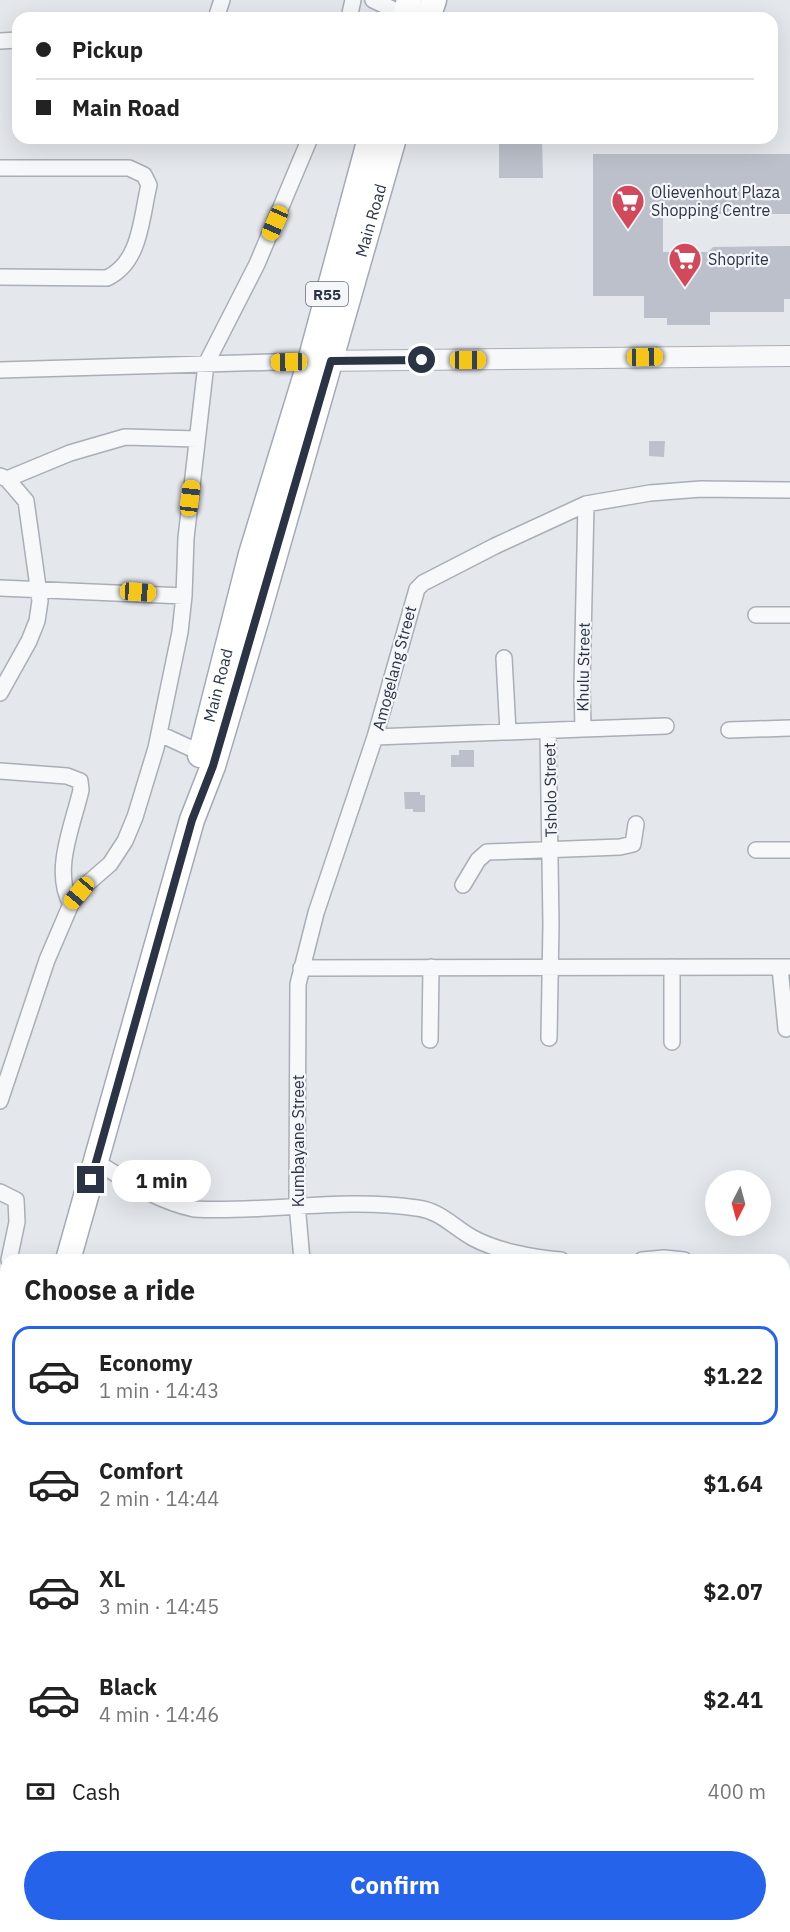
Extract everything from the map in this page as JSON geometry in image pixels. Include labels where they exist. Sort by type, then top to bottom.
[{"type":"main road","points":[[414,12],[434,0]]},
{"type":"main road","name":"Main Road","points":[[70,1254],[192,820],[213,766],[320,361],[369,144]]},
{"type":"main road","name":"Main Road","points":[[192,820],[193,786],[251,554],[320,361],[391,144]]},
{"type":"street","points":[[373,0],[409,12]]},
{"type":"street","points":[[0,1101],[47,960],[71,904],[88,883],[110,864],[125,841],[160,734],[184,596],[186,538],[206,364],[257,264],[307,144]]},
{"type":"street","points":[[0,168],[129,168],[144,175],[149,184],[132,257],[119,273],[107,279],[0,277]]},
{"type":"street","points":[[0,370],[320,361],[790,356]]},
{"type":"street","points":[[0,693],[29,641],[37,621],[40,601],[26,501],[3,478],[70,453],[125,437],[197,440]]},
{"type":"street","name":"Amogelang Street","points":[[298,1022],[301,968],[316,913],[375,737],[417,589],[423,583],[495,546],[586,504],[650,493],[701,489],[790,490]]},
{"type":"street","name":"Khulu Street","points":[[375,737],[583,729],[586,504]]},
{"type":"street","points":[[0,588],[184,596]]},
{"type":"street","points":[[756,615],[790,615]]},
{"type":"street","points":[[504,658],[508,732]]},
{"type":"street","points":[[583,729],[666,726]]},
{"type":"street","points":[[729,730],[790,728]]},
{"type":"street","name":"Tsholo Street","points":[[548,732],[551,849],[549,1038]]},
{"type":"street","points":[[160,734],[201,753]]},
{"type":"street","points":[[0,771],[67,776],[80,781],[81,790],[62,874],[63,891],[71,904]]},
{"type":"street","name":"Tsholo Street","points":[[463,885],[478,860],[487,852],[629,846],[634,841],[636,824]]},
{"type":"street","points":[[756,850],[790,850]]},
{"type":"street","points":[[301,968],[550,966],[785,968],[786,1029]]},
{"type":"street","points":[[430,1040],[431,967]]},
{"type":"street","points":[[672,967],[672,1042]]},
{"type":"street","name":"Kumbayane Street","points":[[298,1022],[297,1204],[301,1254]]},
{"type":"street","points":[[96,1162],[170,1204],[194,1209],[343,1203],[418,1208],[439,1214],[476,1239],[524,1254]]},
{"type":"street","points":[[0,1192],[16,1200],[17,1222],[10,1254]]},
{"type":"building","points":[[499,144],[542,144],[543,178],[499,178]]},
{"type":"building","name":"Olievenhout Plaza Shopping Centre","points":[[593,154],[790,154],[790,214],[663,214],[663,252],[708,252],[713,247],[790,246],[790,299],[784,299],[784,312],[710,312],[710,325],[667,325],[667,318],[644,318],[644,296],[593,296]]},
{"type":"building","points":[[649,441],[665,441],[664,457],[649,456]]},
{"type":"building","points":[[459,750],[474,750],[474,767],[451,767],[451,755],[459,755]]},
{"type":"building","points":[[404,792],[420,792],[420,795],[425,795],[425,812],[405,809]]},
{"type":"place","name":"Olievenhout Plaza Shopping Centre","points":[[628,230]]},
{"type":"place","name":"Shoprite","points":[[685,288]]},
{"type":"route","points":[[91,1180],[192,820],[213,766],[331,361],[422,360]]}]
